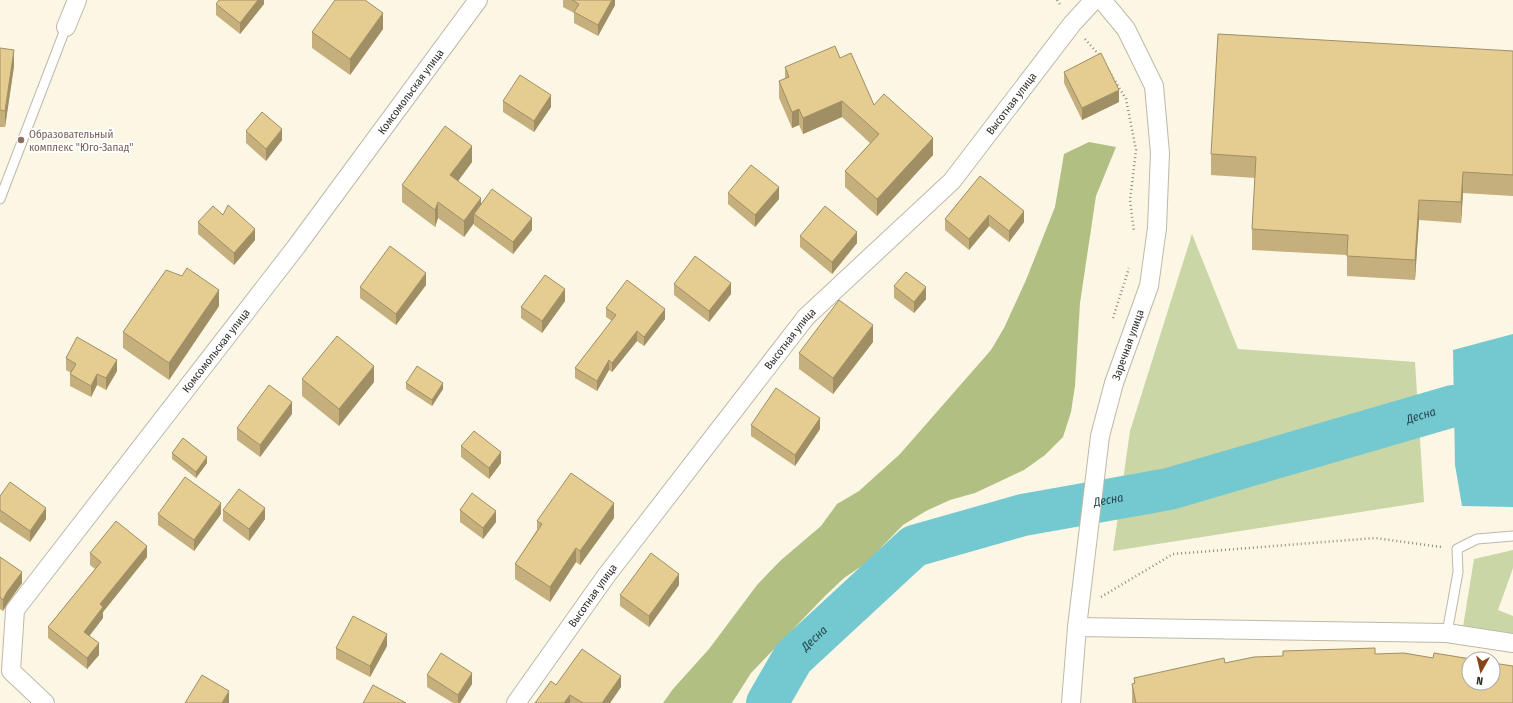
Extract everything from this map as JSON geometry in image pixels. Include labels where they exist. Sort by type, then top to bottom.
[{"type":"street","points":[[66,27],[77,0]]},
{"type":"street","name":"Комсомольская улица","points":[[45,703],[11,671],[15,610],[296,247],[478,0]]},
{"type":"street","name":"Высотная улица","points":[[516,703],[606,576],[806,317],[952,181],[1072,24],[1094,0]]},
{"type":"street","name":"Заречная улица","points":[[1071,703],[1077,627],[1100,436],[1114,383],[1149,286],[1157,228],[1160,153],[1154,86],[1126,29],[1102,0]]},
{"type":"street","points":[[1077,627],[1447,633],[1513,643]]},
{"type":"lane","points":[[0,199],[66,27]]},
{"type":"lane","points":[[1447,633],[1458,572],[1457,549],[1476,539],[1513,536]]},
{"type":"path","points":[[1057,0],[1072,24],[1103,61]]},
{"type":"path","points":[[1107,68],[1126,99],[1136,150],[1130,200],[1135,239]]},
{"type":"path","points":[[1112,322],[1131,262]]},
{"type":"path","points":[[1101,598],[1173,554],[1375,538],[1457,549]]},
{"type":"green space","points":[[1089,142],[1116,147],[1096,196],[1080,303],[1075,386],[1071,412],[1063,437],[1045,455],[1024,470],[975,493],[950,500],[926,511],[903,525],[866,563],[844,578],[824,597],[751,673],[732,703],[663,703],[673,689],[709,649],[757,585],[780,561],[821,526],[837,504],[859,491],[900,454],[991,350],[1004,328],[1026,280],[1055,207],[1064,154]]},
{"type":"green space","points":[[1192,234],[1238,349],[1415,362],[1424,502],[1113,551],[1130,431]]},
{"type":"green space","points":[[1513,550],[1513,568],[1498,610],[1513,616],[1513,637],[1463,627],[1474,559]]},
{"type":"water","points":[[1513,334],[1513,507],[1462,506],[1455,465],[1453,350]]},
{"type":"building","points":[[219,0],[258,0],[240,23],[216,4]]},
{"type":"building","points":[[335,0],[365,0],[383,13],[350,59],[312,32]]},
{"type":"building","points":[[572,0],[612,0],[598,25],[574,12],[579,4]]},
{"type":"building","points":[[1218,34],[1513,51],[1513,175],[1463,172],[1461,202],[1419,200],[1415,260],[1347,256],[1348,235],[1252,229],[1256,157],[1211,154]]},
{"type":"building","points":[[835,46],[840,58],[851,53],[874,105],[884,94],[933,138],[877,199],[845,171],[879,134],[842,101],[803,118],[799,109],[792,112],[779,81],[789,77],[785,67]]},
{"type":"building","points":[[0,48],[14,50],[5,111],[0,110]]},
{"type":"building","points":[[1101,53],[1119,90],[1082,108],[1064,72]]},
{"type":"building","points":[[520,75],[551,95],[534,121],[503,101]]},
{"type":"building","points":[[262,112],[282,129],[266,149],[246,131]]},
{"type":"building","points":[[445,126],[472,146],[450,175],[481,198],[464,221],[438,202],[435,210],[402,185]]},
{"type":"building","points":[[751,165],[779,187],[755,215],[728,193]]},
{"type":"building","points":[[980,176],[1024,211],[1009,231],[989,215],[969,239],[945,219]]},
{"type":"building","points":[[492,189],[532,218],[513,242],[474,214]]},
{"type":"building","points":[[228,205],[255,229],[234,253],[198,222],[213,206],[223,215]]},
{"type":"building","points":[[825,206],[857,232],[832,262],[800,236]]},
{"type":"building","points":[[390,246],[426,273],[396,314],[360,287]]},
{"type":"building","points":[[695,256],[731,283],[709,311],[674,284]]},
{"type":"building","points":[[187,268],[219,290],[169,363],[123,332],[166,270],[182,276]]},
{"type":"building","points":[[906,272],[926,287],[914,302],[894,286]]},
{"type":"building","points":[[545,275],[565,289],[542,321],[521,307]]},
{"type":"building","points":[[627,280],[665,309],[644,337],[637,331],[612,363],[609,360],[597,381],[575,368],[616,315],[606,308]]},
{"type":"building","points":[[839,300],[873,325],[833,378],[799,353]]},
{"type":"building","points":[[337,336],[374,366],[339,409],[302,379]]},
{"type":"building","points":[[77,337],[117,360],[106,378],[97,374],[91,386],[70,374],[76,364],[66,358]]},
{"type":"building","points":[[417,366],[443,383],[432,400],[406,383]]},
{"type":"building","points":[[269,385],[292,402],[260,445],[237,428]]},
{"type":"building","points":[[776,388],[820,418],[795,455],[751,425]]},
{"type":"building","points":[[474,431],[501,452],[489,468],[461,446]]},
{"type":"building","points":[[183,438],[207,457],[196,472],[172,453]]},
{"type":"building","points":[[571,473],[614,503],[580,551],[576,548],[550,587],[515,564],[542,524],[537,521]]},
{"type":"building","points":[[185,477],[221,503],[194,540],[158,514]]},
{"type":"building","points":[[10,482],[46,508],[30,531],[0,510],[0,496]]},
{"type":"building","points":[[239,489],[265,508],[249,529],[223,510]]},
{"type":"building","points":[[472,493],[496,511],[483,528],[460,510]]},
{"type":"building","points":[[116,521],[147,546],[100,604],[103,607],[84,632],[99,643],[87,658],[48,627],[101,562],[90,553]]},
{"type":"building","points":[[651,553],[679,574],[649,616],[620,595]]},
{"type":"building","points":[[0,557],[22,572],[3,600],[0,597]]},
{"type":"building","points":[[353,616],[387,634],[370,666],[336,648]]},
{"type":"building","points":[[1375,648],[1375,654],[1404,653],[1433,658],[1434,653],[1461,657],[1461,691],[1501,691],[1501,664],[1513,666],[1513,703],[1136,703],[1132,684],[1135,683],[1134,678],[1224,658],[1225,663],[1254,657],[1283,656],[1283,651]]},
{"type":"building","points":[[582,649],[621,676],[602,703],[583,703],[570,695],[564,703],[535,703],[551,681],[556,685]]},
{"type":"building","points":[[441,653],[472,673],[458,695],[427,675]]},
{"type":"building","points":[[202,675],[229,691],[222,703],[185,703]]},
{"type":"building","points":[[373,685],[406,703],[363,703]]},
{"type":"waterway","name":"Десна","points":[[767,703],[793,658],[914,546],[1023,515],[1169,489],[1453,406],[1513,414]]},
{"type":"place","name":"Образовательный комплекс \"Юго-Запад\"","points":[[21,140]]}]
